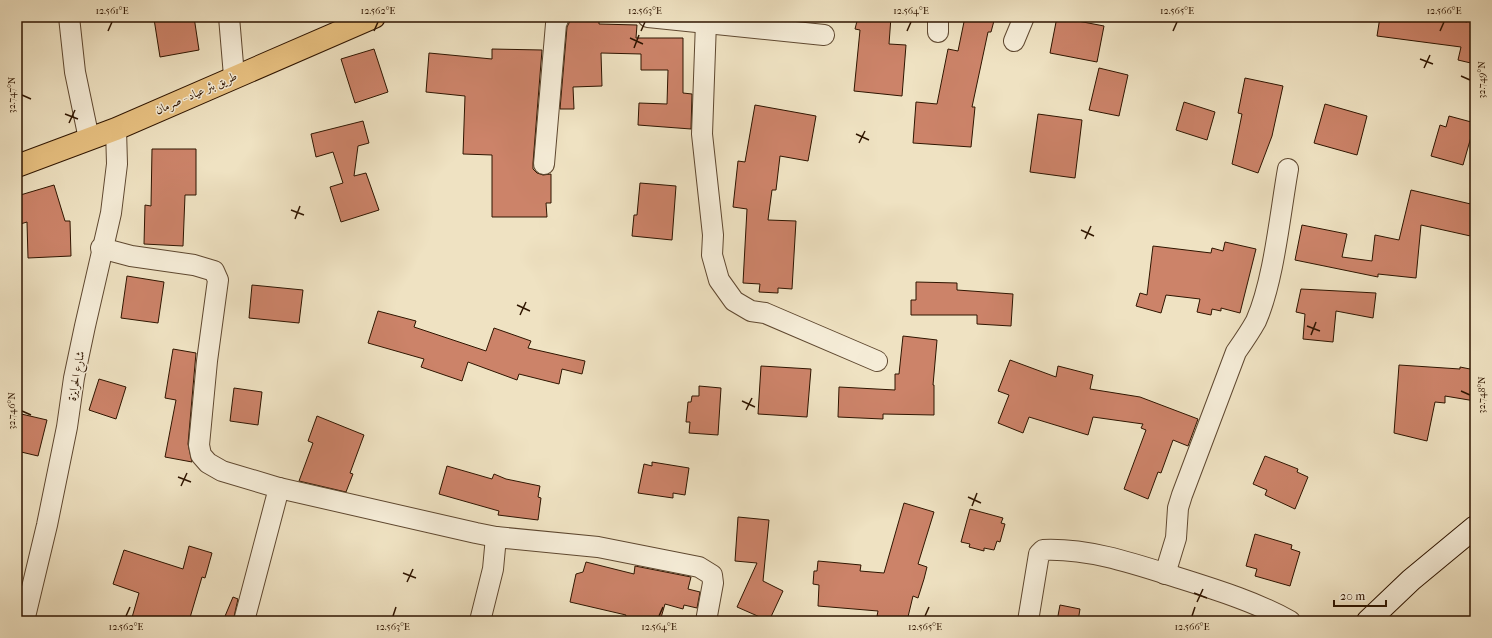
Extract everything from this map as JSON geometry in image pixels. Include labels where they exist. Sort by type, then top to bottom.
[{"type":"highway","name":"طريق بئر عياد - صرمان","points":[[17,166],[116,129],[234,76],[374,17]]},
{"type":"street","points":[[69,17],[75,72],[89,139]]},
{"type":"street","points":[[229,17],[234,76]]},
{"type":"street","points":[[544,164],[556,24],[559,17]]},
{"type":"street","points":[[648,17],[824,35]]},
{"type":"street","points":[[1014,41],[1024,17]]},
{"type":"street","points":[[706,22],[702,134],[713,235],[712,255],[719,280],[734,301],[751,311],[765,313],[877,361]]},
{"type":"street","name":"شارع الحرايزة","points":[[24,621],[52,502],[67,427],[74,378],[101,248],[112,206],[117,164],[116,129]]},
{"type":"street","points":[[1165,574],[1176,538],[1178,508],[1182,495],[1236,352],[1250,332],[1261,306],[1271,266],[1288,169]]},
{"type":"street","points":[[101,248],[131,256],[194,265],[214,271],[218,280],[207,361],[199,445],[201,454],[208,463],[222,471],[279,488],[496,537],[598,547],[699,567],[706,570],[712,576],[713,583],[706,621]]},
{"type":"street","points":[[244,621],[279,488]]},
{"type":"street","points":[[1368,621],[1411,580],[1475,527]]},
{"type":"street","points":[[480,621],[493,569],[496,537]]},
{"type":"street","points":[[1028,621],[1036,565],[1039,554],[1043,550],[1081,551],[1130,563],[1229,594],[1290,621]]},
{"type":"building","points":[[165,17],[194,17],[199,50],[160,57],[154,19]]},
{"type":"building","points":[[858,17],[891,17],[889,44],[906,45],[902,96],[854,91],[860,30],[855,29]]},
{"type":"building","points":[[965,17],[995,17],[991,32],[988,32],[972,107],[975,107],[971,147],[913,143],[916,102],[937,104],[948,49],[958,51]]},
{"type":"building","points":[[1057,17],[1104,26],[1097,62],[1050,53]]},
{"type":"building","points":[[1380,17],[1446,17],[1467,22],[1468,17],[1475,17],[1475,64],[1458,60],[1461,47],[1377,36]]},
{"type":"building","points":[[599,19],[599,24],[637,25],[636,38],[683,38],[683,93],[692,94],[691,129],[638,125],[639,103],[667,104],[668,70],[641,70],[641,54],[601,53],[602,86],[573,87],[574,109],[560,109],[567,27],[570,21]]},
{"type":"building","points":[[374,49],[388,92],[355,103],[341,59]]},
{"type":"building","points":[[492,49],[542,50],[533,169],[537,173],[543,175],[551,174],[551,203],[546,203],[547,217],[492,217],[492,155],[463,154],[465,96],[426,92],[429,53],[492,59]]},
{"type":"building","points":[[1099,68],[1128,75],[1119,116],[1089,110]]},
{"type":"building","points":[[1245,78],[1283,86],[1272,136],[1258,173],[1232,164],[1242,114],[1238,113]]},
{"type":"building","points":[[1184,102],[1215,112],[1207,140],[1176,130]]},
{"type":"building","points":[[1325,104],[1367,116],[1357,155],[1314,143]]},
{"type":"building","points":[[755,105],[816,116],[808,161],[780,156],[776,190],[772,190],[768,220],[796,221],[792,289],[778,288],[778,293],[759,292],[760,284],[743,283],[747,209],[733,207],[738,161],[745,162]]},
{"type":"building","points":[[1038,114],[1082,120],[1075,178],[1030,172]]},
{"type":"building","points":[[1449,116],[1475,123],[1463,165],[1431,156],[1440,125],[1446,127]]},
{"type":"building","points":[[363,121],[369,143],[358,146],[354,176],[366,173],[379,210],[341,222],[330,187],[343,183],[333,152],[316,157],[311,134]]},
{"type":"building","points":[[152,149],[196,149],[196,195],[185,195],[183,246],[144,244],[145,205],[151,206]]},
{"type":"building","points":[[640,183],[676,186],[672,240],[632,236],[634,215],[637,215]]},
{"type":"building","points":[[54,185],[65,221],[70,221],[71,256],[28,258],[27,222],[17,225],[17,196]]},
{"type":"building","points":[[1411,190],[1475,205],[1475,237],[1421,225],[1416,278],[1378,274],[1378,277],[1295,260],[1302,225],[1347,234],[1342,257],[1372,261],[1375,235],[1399,240]]},
{"type":"building","points":[[1225,242],[1256,249],[1240,313],[1221,308],[1221,311],[1212,309],[1211,315],[1197,312],[1200,299],[1166,295],[1161,313],[1136,306],[1140,293],[1147,295],[1153,246],[1211,253],[1212,248],[1223,251]]},
{"type":"building","points":[[127,276],[164,282],[158,323],[121,318]]},
{"type":"building","points":[[916,282],[957,283],[957,290],[1013,294],[1011,326],[977,324],[977,315],[911,315],[911,300],[916,300]]},
{"type":"building","points":[[252,285],[303,290],[299,323],[249,318]]},
{"type":"building","points":[[1301,289],[1376,293],[1373,318],[1336,311],[1333,342],[1303,339],[1305,314],[1296,312]]},
{"type":"building","points":[[378,311],[416,321],[414,327],[486,351],[494,328],[531,341],[528,348],[585,361],[582,374],[562,369],[559,384],[519,374],[517,380],[468,362],[462,381],[421,367],[424,359],[368,343]]},
{"type":"building","points":[[903,336],[937,340],[933,385],[934,415],[883,414],[883,419],[838,417],[839,387],[895,390],[895,374],[899,374]]},
{"type":"building","points":[[173,349],[196,353],[188,444],[192,462],[165,457],[176,400],[165,398]]},
{"type":"building","points":[[1010,360],[1056,377],[1058,366],[1093,375],[1090,389],[1140,397],[1198,419],[1188,446],[1173,440],[1161,473],[1158,472],[1148,499],[1124,489],[1146,430],[1141,428],[1143,424],[1093,417],[1088,435],[1029,417],[1023,433],[998,423],[1009,395],[998,391]]},
{"type":"building","points":[[1399,365],[1460,369],[1460,367],[1475,370],[1475,401],[1445,396],[1445,403],[1435,402],[1427,441],[1394,433]]},
{"type":"building","points":[[761,366],[811,369],[807,417],[758,414]]},
{"type":"building","points":[[99,379],[126,387],[116,419],[89,410]]},
{"type":"building","points":[[699,386],[721,388],[718,435],[689,433],[690,422],[686,422],[688,402],[691,402],[692,396],[699,396]]},
{"type":"building","points":[[234,388],[262,392],[258,425],[230,421]]},
{"type":"building","points":[[17,413],[47,420],[38,456],[17,451]]},
{"type":"building","points":[[317,416],[364,435],[350,473],[353,474],[346,492],[299,481],[313,443],[308,441]]},
{"type":"building","points":[[1265,456],[1298,469],[1297,472],[1308,477],[1295,509],[1265,495],[1267,490],[1253,484]]},
{"type":"building","points":[[652,462],[689,468],[685,495],[673,493],[673,498],[638,493],[644,464],[652,466]]},
{"type":"building","points":[[447,466],[492,479],[494,474],[506,479],[540,486],[538,497],[541,498],[538,520],[498,515],[499,511],[439,494]]},
{"type":"building","points":[[904,503],[934,512],[918,564],[927,567],[918,598],[913,596],[907,621],[877,616],[878,611],[818,606],[819,585],[813,584],[814,571],[817,571],[818,561],[861,565],[860,571],[884,573]]},
{"type":"building","points":[[970,509],[1003,518],[1001,523],[1005,524],[1000,542],[997,541],[994,550],[984,548],[984,551],[969,547],[970,544],[961,542]]},
{"type":"building","points":[[738,517],[769,520],[763,581],[783,591],[769,621],[737,607],[757,563],[735,561]]},
{"type":"building","points":[[1255,534],[1292,545],[1291,549],[1300,552],[1290,586],[1255,576],[1257,569],[1246,566]]},
{"type":"building","points":[[189,546],[212,553],[205,578],[202,577],[189,621],[131,621],[139,593],[113,584],[124,550],[183,569]]},
{"type":"building","points":[[586,562],[634,574],[635,566],[691,577],[688,589],[700,592],[697,608],[684,605],[683,609],[665,604],[660,621],[624,621],[626,615],[570,602],[576,574],[583,572]]},
{"type":"building","points":[[233,597],[238,599],[233,621],[223,621]]},
{"type":"building","points":[[1060,605],[1080,609],[1078,621],[1057,621]]}]
